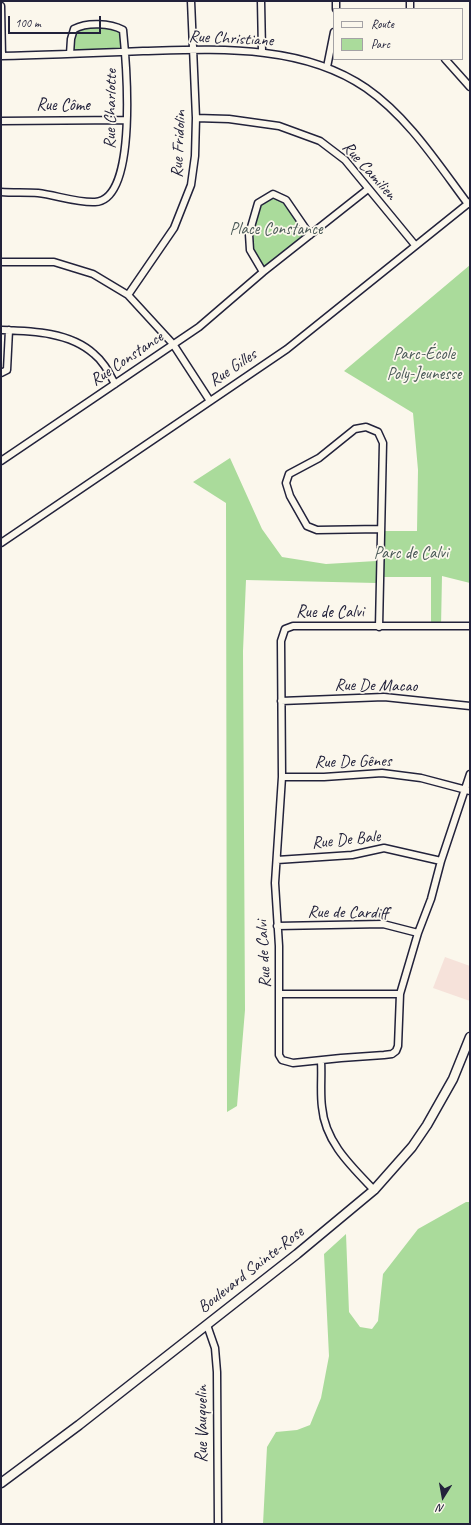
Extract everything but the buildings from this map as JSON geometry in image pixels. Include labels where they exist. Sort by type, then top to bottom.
[{"type":"street","name":"Rue Fridolin","points":[[128,295],[174,228],[192,185],[196,156],[196,118],[191,1]]},
{"type":"street","points":[[261,1],[262,51]]},
{"type":"street","points":[[1,6],[2,56]]},
{"type":"street","points":[[70,54],[71,39],[74,29],[79,26],[114,25],[123,30],[125,52]]},
{"type":"street","points":[[327,67],[333,37]]},
{"type":"street","name":"Rue Christiane","points":[[2,56],[192,50],[262,51],[327,67],[367,88],[394,111],[469,203]]},
{"type":"street","name":"Rue Charlotte","points":[[1,192],[37,193],[95,202],[109,197],[121,172],[127,144],[125,52]]},
{"type":"street","points":[[446,60],[470,87]]},
{"type":"street","name":"Rue Camilien","points":[[196,118],[229,119],[279,126],[320,141],[345,160],[415,244]]},
{"type":"street","name":"Rue Côme","points":[[1,121],[126,120]]},
{"type":"street","name":"Rue Constance","points":[[1,461],[199,327],[263,272],[368,189]]},
{"type":"street","points":[[263,272],[250,250],[249,234],[258,203],[273,194],[286,200],[310,235]]},
{"type":"street","name":"Rue Gilles","points":[[1,543],[287,349],[415,244],[469,203]]},
{"type":"street","points":[[1,262],[54,262],[93,274],[128,295],[173,344],[210,401]]},
{"type":"street","points":[[1,330],[44,332],[82,345],[106,366],[116,384]]},
{"type":"street","points":[[1,373],[7,370],[10,330]]},
{"type":"street","points":[[379,627],[383,443],[378,432],[366,427],[355,429],[319,458],[289,474],[286,484],[290,496],[307,526],[317,530],[381,529]]},
{"type":"street","name":"Rue de Calvi","points":[[470,626],[293,626],[285,628],[281,641],[282,777],[275,883],[280,994],[279,1055],[282,1060],[293,1064],[392,1054],[396,1051],[398,1046],[400,994],[418,933],[431,899],[441,861],[467,790],[470,774]]},
{"type":"street","name":"Rue De Macao","points":[[282,701],[384,697],[470,706]]},
{"type":"street","name":"Rue De Gênes","points":[[282,777],[324,777],[382,773],[421,778],[467,790]]},
{"type":"street","name":"Rue De Bale","points":[[277,860],[352,855],[384,848],[441,861]]},
{"type":"street","name":"Rue de Cardiff","points":[[277,926],[383,924],[418,933]]},
{"type":"street","points":[[280,994],[400,994]]},
{"type":"street","name":"Boulevard Sainte-Rose","points":[[1,1483],[298,1254],[374,1190],[408,1151],[427,1125],[453,1079],[470,1037]]},
{"type":"street","points":[[321,1061],[322,1108],[328,1133],[343,1158],[374,1190]]},
{"type":"street","name":"Rue Vauquelin","points":[[207,1325],[214,1348],[217,1372],[218,1524]]},
{"type":"shaded area","points":[[445,957],[470,966],[470,1001],[433,988]]},
{"type":"green space","points":[[114,25],[123,30],[125,52],[70,54],[74,29]]},
{"type":"green space","name":"Place Constance","points":[[273,194],[286,200],[310,235],[263,272],[250,250],[249,234],[258,203]]},
{"type":"green space","name":"Parc-École Poly-Jeunesse","points":[[470,265],[470,583],[442,576],[441,627],[431,627],[431,577],[380,577],[381,531],[417,531],[418,470],[413,413],[344,371]]},
{"type":"green space","points":[[230,458],[262,529],[282,557],[326,564],[376,561],[376,583],[246,580],[243,651],[245,1010],[237,1106],[227,1112],[226,503],[193,482]]},
{"type":"green space","points":[[466,1202],[470,1202],[470,1524],[263,1524],[267,1447],[276,1432],[297,1430],[310,1425],[321,1398],[329,1356],[324,1254],[346,1234],[349,1312],[360,1327],[372,1329],[378,1321],[383,1274],[418,1229]]},
{"type":"park label","name":"Parc de Calvi","points":[[411,554]]}]
